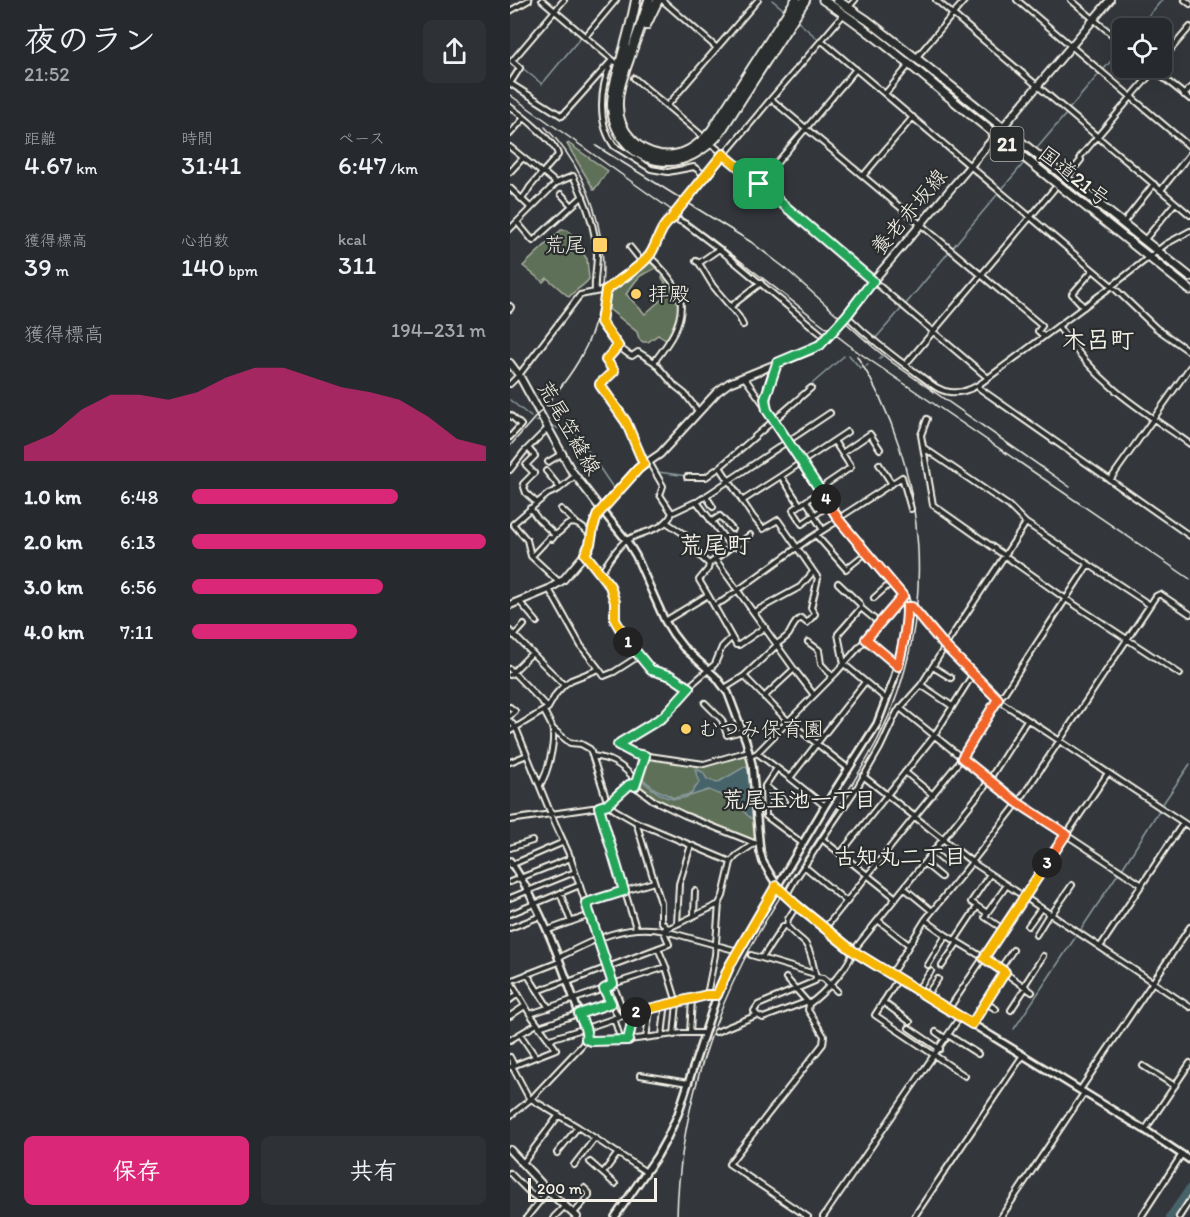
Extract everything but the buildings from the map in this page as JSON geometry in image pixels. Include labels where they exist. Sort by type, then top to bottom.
[{"type":"highway","points":[[636,0],[641,18]]},
{"type":"highway","points":[[641,18],[644,0]]},
{"type":"highway","points":[[649,0],[612,94],[612,111],[621,137],[633,150],[649,158],[665,161],[681,160],[698,152],[718,135],[805,0]]},
{"type":"highway","points":[[641,18],[660,0]]},
{"type":"highway","points":[[621,74],[618,114],[628,136],[640,147],[655,154],[671,155],[687,151],[701,142],[712,130],[796,0]]},
{"type":"highway","name":"国道21号","points":[[823,0],[847,10],[916,58],[1002,127],[1067,175],[1122,223],[1190,277]]},
{"type":"highway","name":"国道21号","points":[[837,0],[862,26],[1190,290]]},
{"type":"main road","name":"養老赤坂線","points":[[510,605],[560,583],[585,554],[590,544],[595,520],[601,509],[638,469],[660,454],[723,386],[820,345],[1110,0]]},
{"type":"main road","name":"荒尾笠縫線","points":[[510,363],[519,375],[575,476],[601,509]]},
{"type":"main road","points":[[510,1150],[548,1191],[575,1215]]},
{"type":"street","points":[[510,11],[529,0]]},
{"type":"street","points":[[542,0],[614,61]]},
{"type":"street","points":[[564,0],[511,61],[519,68],[511,84],[562,116],[614,61]]},
{"type":"street","points":[[585,37],[616,0]]},
{"type":"street","points":[[660,0],[717,48]]},
{"type":"street","points":[[667,106],[758,0]]},
{"type":"street","points":[[510,384],[580,296],[606,290],[649,256],[661,232],[673,216],[855,0]]},
{"type":"street","points":[[936,0],[1190,215]]},
{"type":"street","points":[[916,58],[965,0]]},
{"type":"street","points":[[1017,0],[1190,147]]},
{"type":"street","points":[[1071,0],[1112,35]]},
{"type":"street","points":[[1185,0],[1190,4]]},
{"type":"street","points":[[1172,48],[1190,27]]},
{"type":"street","points":[[821,40],[1112,286],[1156,328],[1190,352]]},
{"type":"street","points":[[614,61],[605,78],[602,98],[605,125],[610,140],[615,146],[651,169],[668,172],[694,167],[706,176]]},
{"type":"street","points":[[885,93],[910,65]]},
{"type":"street","points":[[759,184],[856,69]]},
{"type":"street","points":[[634,78],[700,135]]},
{"type":"street","points":[[1067,175],[1146,78]]},
{"type":"street","points":[[1166,78],[1190,99]]},
{"type":"street","points":[[1184,94],[1190,88]]},
{"type":"street","points":[[771,99],[1042,326],[1038,331],[1043,336]]},
{"type":"street","points":[[510,107],[541,133],[558,153],[522,199]]},
{"type":"street","points":[[863,176],[913,117]]},
{"type":"street","points":[[510,134],[524,118]]},
{"type":"street","points":[[510,147],[556,183]]},
{"type":"street","points":[[714,147],[988,378]]},
{"type":"street","points":[[1161,190],[1190,154]]},
{"type":"street","points":[[510,172],[523,158]]},
{"type":"street","points":[[510,228],[556,183],[573,176],[583,196],[592,226],[597,254],[595,292]]},
{"type":"street","points":[[1122,223],[1154,184]]},
{"type":"street","points":[[510,188],[531,208]]},
{"type":"street","points":[[905,365],[1054,189]]},
{"type":"street","points":[[561,194],[572,206]]},
{"type":"street","points":[[517,222],[533,241],[583,196]]},
{"type":"street","points":[[1147,237],[1175,202]]},
{"type":"street","points":[[673,218],[686,224],[718,249],[826,338]]},
{"type":"street","points":[[847,315],[877,344],[937,388],[948,392],[967,391],[978,386],[1174,238],[1190,231]]},
{"type":"street","points":[[630,246],[642,262]]},
{"type":"street","points":[[718,249],[697,262],[743,325]]},
{"type":"street","points":[[649,256],[677,289],[681,300],[678,324],[666,347],[654,362]]},
{"type":"street","points":[[1084,307],[1072,294],[1093,270]]},
{"type":"street","points":[[730,307],[761,283]]},
{"type":"street","points":[[606,290],[601,322],[618,346],[631,357],[638,352],[654,362],[698,411]]},
{"type":"street","points":[[1058,326],[1074,349],[1115,390],[1190,444]]},
{"type":"street","points":[[618,346],[606,360],[614,371],[600,385],[626,422],[647,463],[663,486],[660,495],[672,513]]},
{"type":"street","points":[[765,406],[765,399],[777,363]]},
{"type":"street","points":[[1110,480],[1190,367]]},
{"type":"street","points":[[615,1217],[667,1138],[678,1114],[717,995],[738,951],[802,843],[877,724],[887,700],[904,641],[907,607],[903,596],[839,519],[744,377]]},
{"type":"street","points":[[978,386],[1190,536]]},
{"type":"street","points":[[687,477],[706,477],[720,467],[811,388]]},
{"type":"street","points":[[601,573],[616,551],[627,541],[666,522],[672,513],[697,502],[830,413]]},
{"type":"street","points":[[510,416],[521,425],[510,436]]},
{"type":"street","points":[[927,419],[921,435],[933,505],[1066,599],[1180,674]]},
{"type":"street","points":[[510,470],[548,428]]},
{"type":"street","points":[[742,501],[847,432]]},
{"type":"street","points":[[842,453],[870,434],[880,449]]},
{"type":"street","points":[[830,505],[802,524],[792,510],[850,468],[851,466],[834,441]]},
{"type":"street","points":[[528,448],[535,456],[526,465],[534,473],[523,484],[526,493],[537,503]]},
{"type":"street","points":[[923,448],[1009,506],[1026,524],[1150,605]]},
{"type":"street","points":[[548,462],[562,453]]},
{"type":"street","points":[[879,464],[892,484]]},
{"type":"street","points":[[720,467],[763,529],[778,520],[818,578],[811,608],[815,614],[807,623],[798,618],[788,634],[777,645],[744,676],[725,688]]},
{"type":"street","points":[[546,471],[560,488]]},
{"type":"street","points":[[560,583],[531,556],[527,540],[513,524],[548,494],[575,476]]},
{"type":"street","points":[[781,476],[800,505]]},
{"type":"street","points":[[714,605],[902,477],[911,509]]},
{"type":"street","points":[[706,496],[713,507]]},
{"type":"street","points":[[806,501],[823,530]]},
{"type":"street","points":[[697,502],[731,547]]},
{"type":"street","points":[[530,508],[555,535]]},
{"type":"street","points":[[561,509],[592,536]]},
{"type":"street","points":[[601,509],[636,556],[673,634],[725,688],[750,754],[755,784],[757,843],[776,886],[853,951],[1190,1160]]},
{"type":"street","points":[[711,522],[720,516],[732,530]]},
{"type":"street","points":[[666,522],[684,534],[709,564]]},
{"type":"street","points":[[531,556],[549,538],[552,539],[562,531],[566,525],[577,524]]},
{"type":"street","points":[[786,896],[863,776],[900,708],[921,685],[1026,524]]},
{"type":"street","points":[[750,535],[709,564],[708,569],[699,580],[736,645],[765,627]]},
{"type":"street","points":[[816,535],[846,569],[866,552]]},
{"type":"street","points":[[585,554],[610,586],[614,595],[615,620],[626,640],[651,670],[671,676],[689,688]]},
{"type":"street","points":[[716,560],[814,695]]},
{"type":"street","points":[[825,928],[962,758],[998,699],[1005,692],[1088,565]]},
{"type":"street","points":[[754,612],[800,587],[813,572]]},
{"type":"street","points":[[874,598],[892,582]]},
{"type":"street","points":[[838,583],[860,604],[861,608],[879,623]]},
{"type":"street","points":[[549,589],[580,646],[604,676],[639,656]]},
{"type":"street","points":[[889,973],[895,968],[925,920],[1018,803],[1156,596],[1160,594],[1190,615]]},
{"type":"street","points":[[665,621],[708,595]]},
{"type":"street","points":[[731,638],[722,646],[715,664],[663,717],[618,745],[635,754],[704,764],[757,753],[844,664],[903,596]]},
{"type":"street","points":[[519,601],[537,622]]},
{"type":"street","points":[[907,607],[914,608],[945,646],[998,699],[1190,827]]},
{"type":"street","points":[[861,608],[838,634],[844,664],[887,700]]},
{"type":"street","points":[[514,636],[524,625]]},
{"type":"street","points":[[510,631],[564,685]]},
{"type":"street","points":[[866,639],[898,666]]},
{"type":"street","points":[[808,642],[819,650],[821,664],[832,676]]},
{"type":"street","points":[[532,653],[511,672],[548,708]]},
{"type":"street","points":[[933,667],[951,678]]},
{"type":"street","points":[[510,731],[548,708],[556,694],[571,680],[599,669]]},
{"type":"street","points":[[764,697],[794,669]]},
{"type":"street","points":[[840,854],[934,736],[973,674]]},
{"type":"street","points":[[744,676],[788,721],[849,769]]},
{"type":"street","points":[[790,778],[865,682]]},
{"type":"street","points":[[921,685],[952,706]]},
{"type":"street","points":[[705,703],[722,720],[727,735],[742,731]]},
{"type":"street","points":[[510,707],[515,711],[510,716]]},
{"type":"street","points":[[900,708],[1018,803],[1142,885]]},
{"type":"street","points":[[545,713],[553,729],[570,743],[581,744],[589,748],[608,804],[615,810],[636,822],[731,862]]},
{"type":"street","points":[[716,1032],[757,1016],[763,1018],[808,1003],[820,996],[852,957],[853,951],[990,780],[1028,720]]},
{"type":"street","points":[[510,721],[516,728],[571,858],[625,1015]]},
{"type":"street","points":[[540,786],[549,767],[553,729]]},
{"type":"street","points":[[757,753],[825,806]]},
{"type":"street","points":[[510,762],[527,755]]},
{"type":"street","points":[[592,756],[610,759],[623,767],[632,776],[634,785],[653,800],[684,815],[757,843]]},
{"type":"street","points":[[510,820],[608,804],[620,792],[634,785],[645,756]]},
{"type":"street","points":[[777,768],[765,786],[766,816],[802,843]]},
{"type":"street","points":[[905,772],[933,795]]},
{"type":"street","points":[[948,1010],[1108,773]]},
{"type":"street","points":[[863,776],[972,862],[1190,1007]]},
{"type":"street","points":[[765,786],[784,801]]},
{"type":"street","points":[[599,807],[636,928]]},
{"type":"street","points":[[538,990],[669,944],[661,921],[661,903],[636,822]]},
{"type":"street","points":[[1100,947],[1184,823]]},
{"type":"street","points":[[822,839],[896,898]]},
{"type":"street","points":[[510,848],[532,841]]},
{"type":"street","points":[[510,1116],[531,1099],[587,1037],[585,1026],[541,916],[511,864],[564,842]]},
{"type":"street","points":[[707,995],[715,955],[719,904],[731,862],[736,856],[757,843]]},
{"type":"street","points":[[677,924],[679,884],[691,845]]},
{"type":"street","points":[[933,852],[946,863]]},
{"type":"street","points":[[510,882],[571,858]]},
{"type":"street","points":[[924,863],[941,877]]},
{"type":"street","points":[[804,866],[847,902]]},
{"type":"street","points":[[510,898],[575,872]]},
{"type":"street","points":[[987,914],[971,902],[990,874]]},
{"type":"street","points":[[586,903],[654,882]]},
{"type":"street","points":[[510,914],[580,885]]},
{"type":"street","points":[[1003,929],[985,917],[1007,885]]},
{"type":"street","points":[[1036,935],[1072,885]]},
{"type":"street","points":[[904,888],[932,911]]},
{"type":"street","points":[[694,915],[695,891]]},
{"type":"street","points":[[560,893],[571,922]]},
{"type":"street","points":[[665,929],[719,904]]},
{"type":"street","points":[[757,1016],[754,1011],[758,1005],[815,981],[816,975],[808,949],[787,926],[788,919],[796,905]]},
{"type":"street","points":[[942,966],[977,907]]},
{"type":"street","points":[[1028,926],[1041,908]]},
{"type":"street","points":[[547,931],[590,915]]},
{"type":"street","points":[[510,928],[541,916]]},
{"type":"street","points":[[925,920],[1032,992]]},
{"type":"street","points":[[879,921],[909,945]]},
{"type":"street","points":[[762,958],[783,926],[787,926]]},
{"type":"street","points":[[1001,1217],[1152,982],[1190,927]]},
{"type":"street","points":[[512,1066],[556,1049],[530,1014],[510,981],[558,960],[597,938],[636,928],[665,929],[738,951]]},
{"type":"street","points":[[928,965],[946,935]]},
{"type":"street","points":[[658,948],[677,1003],[674,1035]]},
{"type":"street","points":[[972,1024],[986,1003],[1013,950]]},
{"type":"street","points":[[751,956],[816,975],[823,978],[837,991]]},
{"type":"street","points":[[1011,1010],[1043,956]]},
{"type":"street","points":[[530,1014],[666,967]]},
{"type":"street","points":[[916,990],[931,971]]},
{"type":"street","points":[[528,974],[549,1008]]},
{"type":"street","points":[[786,978],[808,1003],[808,1010],[824,1036],[823,1044],[729,1164],[808,1217]]},
{"type":"street","points":[[898,979],[875,1015],[965,1076]]},
{"type":"street","points":[[926,996],[938,979]]},
{"type":"street","points":[[604,989],[616,1018],[621,1041]]},
{"type":"street","points":[[510,1000],[518,994]]},
{"type":"street","points":[[550,1039],[625,1015],[707,995],[717,995]]},
{"type":"street","points":[[690,1033],[692,999]]},
{"type":"street","points":[[883,1002],[910,1022]]},
{"type":"street","points":[[510,1040],[538,1025],[611,1003]]},
{"type":"street","points":[[986,1003],[996,1010]]},
{"type":"street","points":[[510,1016],[525,1006]]},
{"type":"street","points":[[662,1036],[665,1010],[663,1006]]},
{"type":"street","points":[[646,1038],[650,1009]]},
{"type":"street","points":[[628,1040],[634,1013]]},
{"type":"street","points":[[823,1217],[960,1017]]},
{"type":"street","points":[[909,1028],[940,1049]]},
{"type":"street","points":[[936,1032],[978,1054]]},
{"type":"street","points":[[586,1039],[621,1041],[704,1033]]},
{"type":"street","points":[[520,1034],[535,1056]]},
{"type":"street","points":[[914,1217],[1023,1055]]},
{"type":"street","points":[[510,1057],[512,1066],[531,1099],[646,1172]]},
{"type":"street","points":[[1145,1130],[1190,1063]]},
{"type":"street","points":[[1143,1066],[1175,1086]]},
{"type":"street","points":[[640,1075],[688,1083]]},
{"type":"street","points":[[522,1164],[559,1115]]},
{"type":"street","points":[[557,1153],[578,1127]]},
{"type":"street","points":[[574,1165],[595,1138]]},
{"type":"street","points":[[603,1173],[618,1153]]},
{"type":"street","points":[[1141,1217],[1182,1154]]},
{"type":"street","points":[[590,1162],[615,1184]]},
{"type":"street","points":[[510,1173],[541,1201]]},
{"type":"street","points":[[575,1215],[589,1196],[589,1192],[584,1188]]},
{"type":"street","points":[[528,1217],[548,1191]]},
{"type":"street","points":[[1179,1217],[1190,1200]]},
{"type":"street","points":[[554,1217],[565,1206]]},
{"type":"green space","points":[[567,144],[608,171],[594,190]]},
{"type":"green space","points":[[561,230],[567,230],[578,241],[576,243],[587,259],[589,279],[569,297],[547,278],[543,282],[523,266]]},
{"type":"green space","points":[[648,263],[656,268],[640,276],[626,294],[645,314],[663,298],[661,296],[665,282],[663,276],[676,292],[679,305],[675,323],[666,340],[658,335],[648,342],[643,342],[639,339],[637,332],[609,309],[608,301],[610,292]]},
{"type":"green space","points":[[748,753],[758,841],[754,842],[710,825],[653,799],[636,785],[645,757],[705,765]]},
{"type":"water","points":[[746,766],[750,773],[755,821],[737,802],[709,790],[682,798],[676,799],[669,798],[654,791],[644,780],[655,789],[674,798],[691,794],[700,781],[695,769],[703,772],[707,779],[717,783]]},
{"type":"waterway","points":[[585,32],[612,0]]},
{"type":"waterway","points":[[772,0],[783,9]]},
{"type":"waterway","points":[[1147,18],[1162,0]]},
{"type":"waterway","points":[[796,20],[818,39]]},
{"type":"waterway","points":[[520,66],[542,84],[581,37]]},
{"type":"waterway","points":[[835,54],[853,70]]},
{"type":"waterway","points":[[1104,69],[1112,60]]},
{"type":"waterway","points":[[510,79],[515,72]]},
{"type":"waterway","points":[[1070,108],[1099,74]]},
{"type":"waterway","points":[[510,110],[519,116]]},
{"type":"waterway","points":[[1038,147],[1066,114]]},
{"type":"waterway","points":[[510,138],[525,121]]},
{"type":"waterway","points":[[1002,189],[1023,164]]},
{"type":"waterway","points":[[953,247],[997,195]]},
{"type":"waterway","points":[[905,305],[948,253]]},
{"type":"waterway","points":[[882,345],[875,339],[902,308]]},
{"type":"waterway","points":[[849,355],[862,368]]},
{"type":"waterway","points":[[775,416],[844,356]]},
{"type":"waterway","points":[[879,359],[882,356]]},
{"type":"waterway","points":[[510,400],[531,417]]},
{"type":"waterway","points":[[536,421],[541,422]]},
{"type":"waterway","points":[[716,468],[769,421]]},
{"type":"waterway","points":[[552,426],[575,434],[580,439],[614,489]]},
{"type":"waterway","points":[[653,463],[658,472],[687,476]]},
{"type":"waterway","points":[[1162,805],[1190,764]]},
{"type":"waterway","points":[[1122,869],[1160,809]]},
{"type":"waterway","points":[[1080,931],[1119,872]]},
{"type":"waterway","points":[[1014,1029],[1077,935]]},
{"type":"waterway","points":[[1170,1217],[1190,1188]]},
{"type":"tunnel","points":[[1058,184],[1068,172]]},
{"type":"railway","points":[[510,95],[712,239],[858,352],[1190,579]]},
{"type":"railway","points":[[510,446],[556,393],[579,360],[592,331],[600,300],[603,269],[601,238],[593,207],[582,178],[565,151],[545,127]]},
{"type":"railway","points":[[596,146],[751,242],[785,268],[893,363],[1070,487]]},
{"type":"railway","points":[[677,1217],[683,1145],[690,1110],[699,1074],[723,1006],[769,915],[878,739],[898,693],[911,644],[918,595],[918,545],[912,495],[899,447],[881,400],[857,356]]},
{"type":"place","name":"荒尾","points":[[600,245]]},
{"type":"place","name":"拝殿","points":[[636,294]]},
{"type":"place","name":"むつみ保育園","points":[[686,729]]},
{"type":"district","name":"木呂町","points":[[1098,340]]},
{"type":"district","name":"荒尾町","points":[[715,545]]},
{"type":"district","name":"荒尾玉池一丁目","points":[[799,799]]},
{"type":"district","name":"古知丸二丁目","points":[[900,856]]},
{"type":"route","points":[[723,154],[759,184],[873,281],[820,345],[777,363],[765,399],[767,410],[839,520],[903,596],[866,639],[898,666],[904,641],[907,607],[914,608],[945,646],[998,699],[962,758],[1018,803],[1066,834],[984,958],[1005,972],[972,1024],[853,951],[776,886],[729,967],[717,995],[707,995],[634,1013],[628,1040],[591,1041],[586,1039],[585,1026],[579,1014],[611,1003],[604,989],[613,984],[586,903],[624,891],[599,807],[608,804],[629,785],[635,786],[645,756],[635,754],[618,745],[663,717],[689,688],[671,676],[651,670],[629,644],[615,620],[614,595],[610,586],[585,554],[590,544],[595,520],[601,509],[644,464],[626,422],[600,385],[614,371],[606,360],[618,346],[601,322],[606,290],[649,256],[661,232],[723,154]]}]
